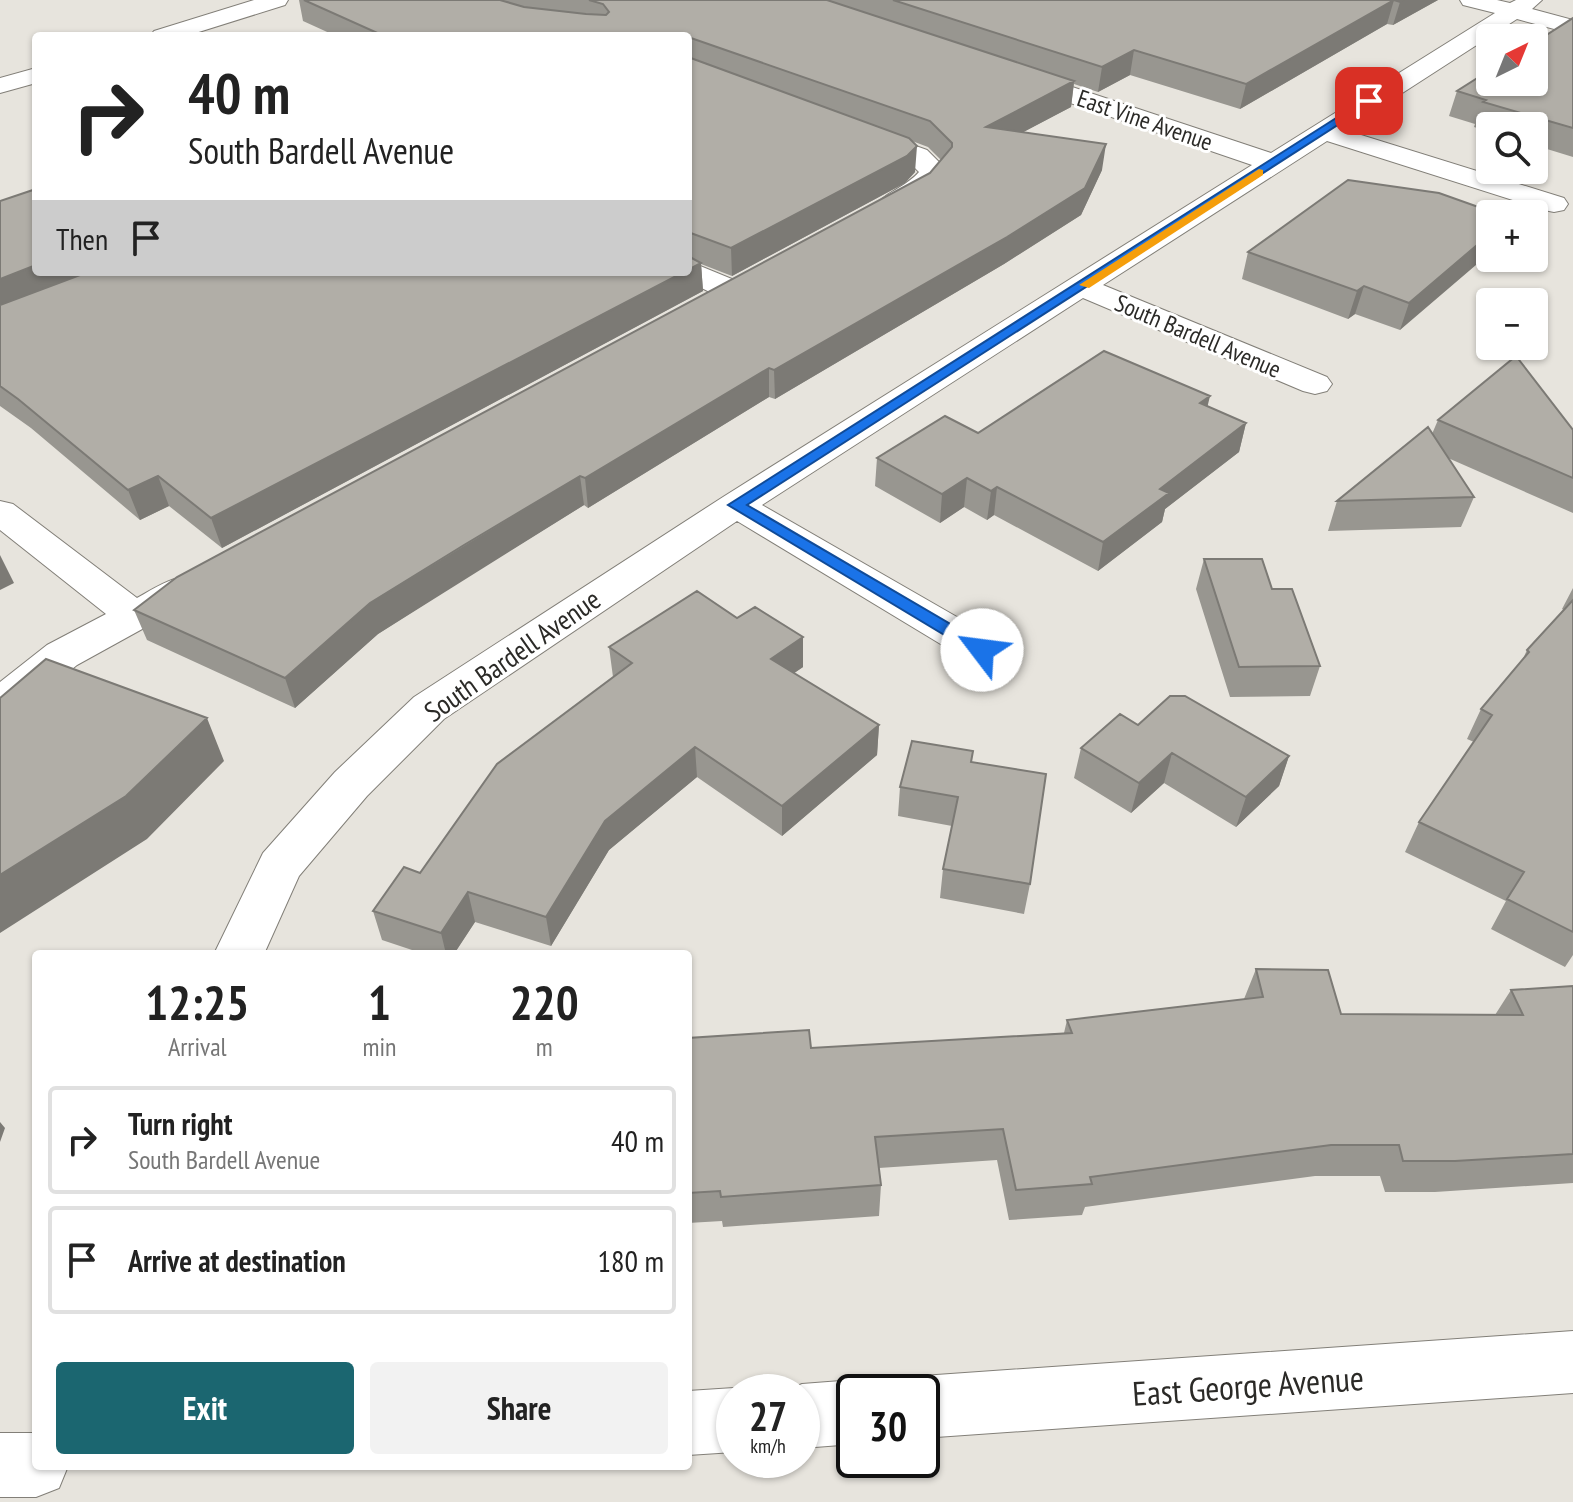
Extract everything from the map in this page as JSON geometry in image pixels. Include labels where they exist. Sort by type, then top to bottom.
[{"type":"street","points":[[175,32],[277,0]]},
{"type":"street","points":[[1471,0],[1522,6],[1573,27]]},
{"type":"street","name":"South Bardell Avenue","points":[[241,950],[280,866],[351,784],[429,708],[736,505],[1522,6]]},
{"type":"street","name":"East Vine Avenue","points":[[986,66],[1273,163]]},
{"type":"street","points":[[0,86],[32,76]]},
{"type":"street","points":[[832,124],[918,156],[934,171],[917,191],[865,219]]},
{"type":"street","points":[[1322,131],[1554,204]]},
{"type":"street","points":[[692,272],[733,291]]},
{"type":"street","name":"South Bardell Avenue","points":[[1082,287],[1315,384]]},
{"type":"street","points":[[736,505],[982,650]]},
{"type":"street","points":[[0,512],[135,616]]},
{"type":"street","points":[[0,704],[62,655],[218,571]]},
{"type":"street","name":"East George Avenue","points":[[940,1406],[1573,1362]]},
{"type":"street","points":[[692,1423],[716,1421]]},
{"type":"street","points":[[0,1465],[32,1465]]},
{"type":"building","points":[[304,0],[500,0],[524,7],[606,15],[609,12],[603,4],[589,0],[827,0],[1074,81],[986,127],[1106,144],[1085,188],[1007,237],[774,370],[769,368],[585,478],[580,476],[464,545],[370,603],[285,678],[134,610],[177,577],[930,173],[952,147],[952,143],[930,121],[692,38],[692,32],[375,32]]},
{"type":"building","points":[[893,0],[1394,0],[1246,84],[1134,50],[1102,67]]},
{"type":"building","points":[[1573,18],[1573,128],[1548,121],[1548,112],[1518,112],[1457,91],[1476,79],[1476,96],[1548,96],[1548,34]]},
{"type":"building","points":[[692,58],[909,138],[917,146],[907,156],[731,248],[692,233]]},
{"type":"building","points":[[1348,180],[1439,193],[1476,206],[1476,246],[1409,303],[1364,286],[1357,291],[1248,252]]},
{"type":"building","points":[[32,190],[32,267],[0,279],[0,201]]},
{"type":"building","points":[[692,258],[701,263],[692,268]]},
{"type":"building","points":[[77,276],[676,276],[211,518],[158,476],[128,490],[0,386],[0,305]]},
{"type":"building","points":[[1104,351],[1210,396],[1200,403],[1246,423],[1160,489],[1169,493],[1103,542],[997,487],[991,491],[967,478],[942,494],[877,458],[945,416],[978,433]]},
{"type":"building","points":[[1511,360],[1519,360],[1573,430],[1573,478],[1438,420]]},
{"type":"building","points":[[1428,427],[1474,497],[1337,501]]},
{"type":"building","points":[[1204,559],[1262,559],[1272,589],[1292,589],[1320,666],[1239,667]]},
{"type":"building","points":[[697,591],[737,618],[755,607],[803,637],[771,659],[879,725],[782,806],[695,747],[605,821],[546,917],[468,892],[441,933],[373,911],[404,867],[420,873],[497,764],[632,663],[609,647]]},
{"type":"building","points":[[1573,600],[1573,932],[1507,899],[1524,872],[1419,822],[1492,715],[1481,709],[1529,652],[1527,650]]},
{"type":"building","points":[[46,659],[207,718],[126,796],[0,875],[0,698]]},
{"type":"building","points":[[1170,696],[1185,696],[1289,756],[1246,797],[1172,753],[1139,783],[1081,748],[1120,714],[1138,725]]},
{"type":"building","points":[[912,741],[973,751],[971,762],[1046,774],[1030,884],[943,869],[958,797],[900,787]]},
{"type":"building","points":[[1256,969],[1328,970],[1341,1014],[1523,1015],[1511,990],[1573,986],[1573,1154],[1403,1161],[1399,1145],[1331,1145],[1090,1177],[1092,1184],[1016,1190],[1003,1129],[875,1137],[881,1185],[721,1197],[720,1191],[692,1193],[692,1038],[809,1030],[811,1048],[1072,1033],[1067,1020],[1263,997]]},
{"type":"slow traffic","points":[[1085,285],[1259,172]]},
{"type":"route","points":[[982,650],[736,505],[1369,101]]}]
